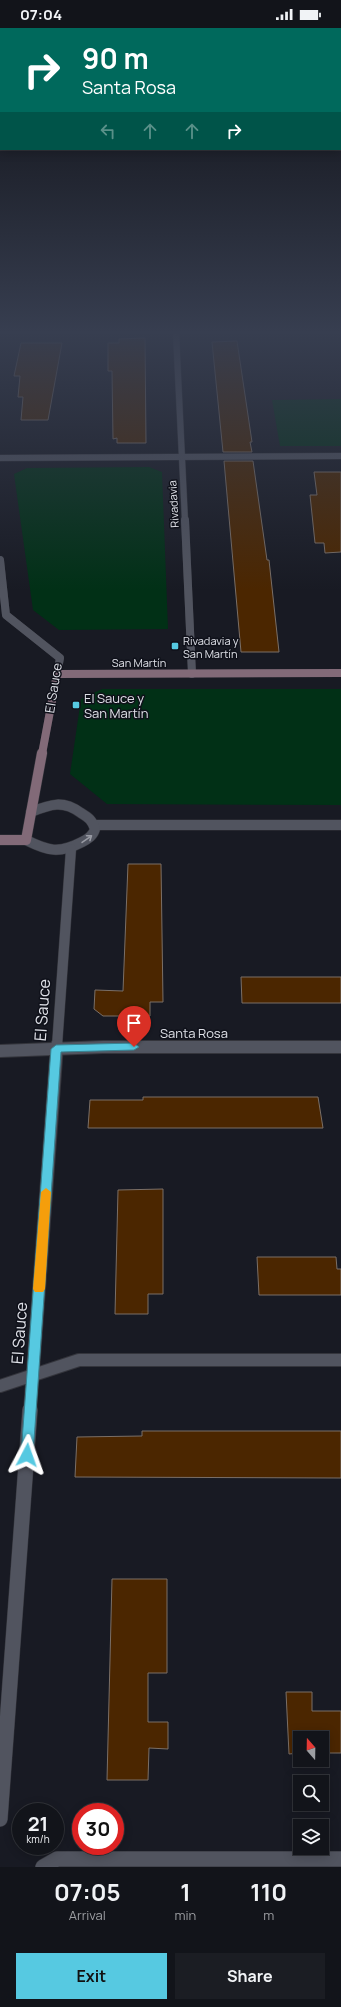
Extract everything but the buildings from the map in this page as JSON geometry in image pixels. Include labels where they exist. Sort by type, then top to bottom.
[{"type":"street","name":"Rivadavia","points":[[180,419],[192,674]]},
{"type":"street","points":[[0,458],[341,456]]},
{"type":"street","name":"El Sauce","points":[[0,560],[6,615],[60,658],[26,840]]},
{"type":"street","name":"San Martín","points":[[57,674],[341,673]]},
{"type":"street","points":[[0,840],[26,840],[52,850],[71,849],[92,836],[95,829],[92,820],[70,805],[48,805],[31,812]]},
{"type":"street","points":[[94,825],[341,825]]},
{"type":"street","name":"El Sauce","points":[[0,1818],[71,849]]},
{"type":"street","name":"Santa Rosa","points":[[0,1051],[103,1046],[341,1047]]},
{"type":"street","points":[[0,1386],[80,1360],[341,1360]]},
{"type":"street","points":[[43,1867],[57,1860],[341,1859]]},
{"type":"green space","points":[[275,419],[341,419],[341,446],[280,446]]},
{"type":"green space","points":[[149,467],[162,472],[168,629],[59,630],[33,610],[14,474],[27,468]]},
{"type":"green space","points":[[102,689],[341,689],[341,805],[107,804],[70,774],[81,699]]},
{"type":"slow traffic","points":[[39,1289],[46,1192]]},
{"type":"place","name":"Rivadavia y San Martín","points":[[175,646]]},
{"type":"place","name":"El Sauce y San Martín","points":[[76,705]]},
{"type":"route","points":[[27,1455],[56,1049],[103,1046],[134,1047]]}]
